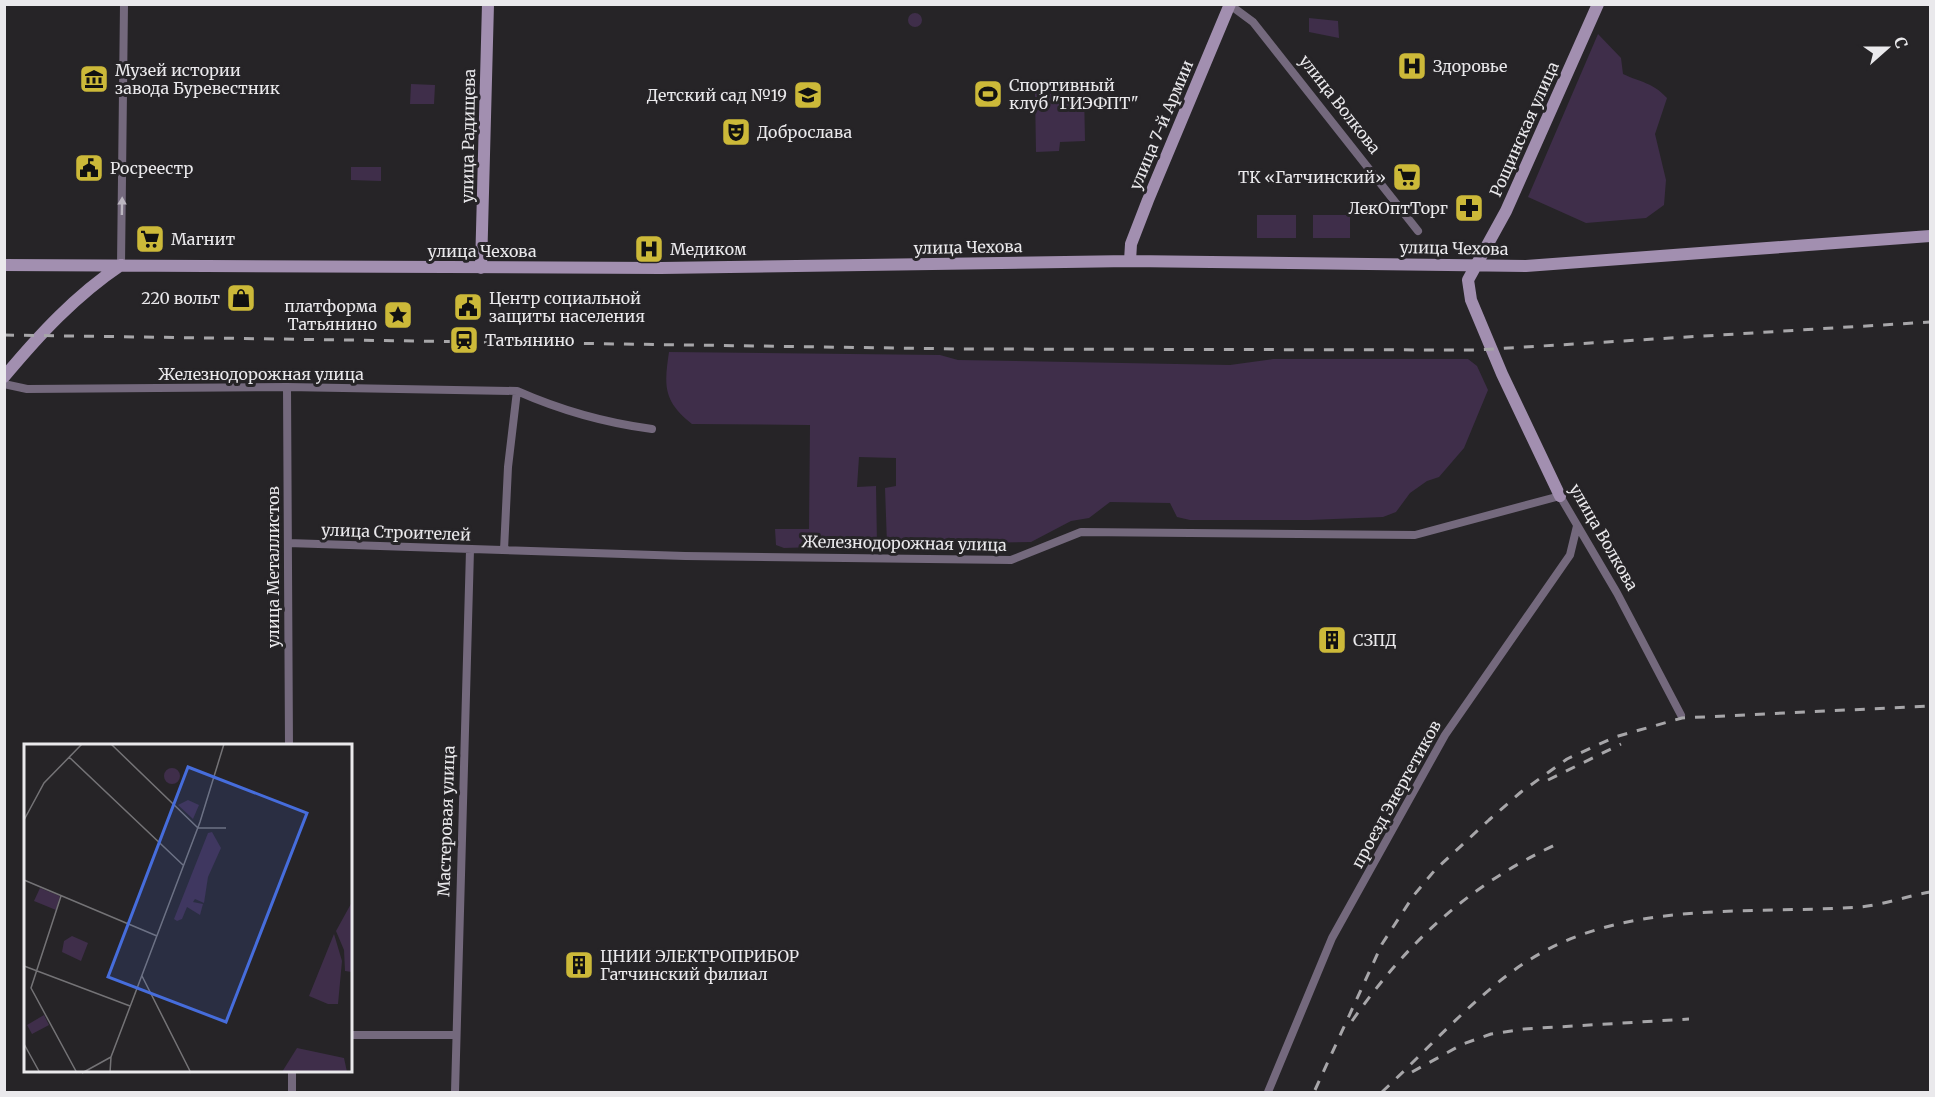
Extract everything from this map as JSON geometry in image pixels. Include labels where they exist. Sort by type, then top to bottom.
[{"type":"street","points":[[4,377],[46,328],[88,288],[121,264],[124,4]]},
{"type":"street","name":"улица Радищева","points":[[481,268],[488,4]]},
{"type":"street","name":"Рощинская улица","points":[[1502,374],[1469,290],[1468,280],[1506,211],[1598,4]]},
{"type":"street","name":"улица Волкова","points":[[1230,5],[1253,22],[1418,231]]},
{"type":"street","name":"улица 7-й Армии","points":[[1130,261],[1131,244],[1148,200],[1230,5]]},
{"type":"street","name":"улица Чехова","points":[[4,266],[121,264],[481,268],[1130,261],[1526,266],[1930,236]]},
{"type":"street","points":[[85,264],[92,275],[88,288]]},
{"type":"street","name":"улица Волкова","points":[[1502,374],[1560,495],[1617,593],[1681,715]]},
{"type":"street","name":"Железнодорожная улица","points":[[4,384],[38,389],[287,387],[517,391],[542,402],[573,411],[617,423],[652,429]]},
{"type":"street","name":"улица Металлистов","points":[[287,387],[289,744]]},
{"type":"street","points":[[504,550],[508,466],[517,391]]},
{"type":"street","name":"Железнодорожная улица","points":[[504,550],[1011,560],[1081,532],[1415,535],[1560,495]]},
{"type":"street","name":"проезд Энергетиков","points":[[1268,1092],[1332,938],[1445,735],[1570,555],[1576,540],[1577,525]]},
{"type":"street","name":"улица Строителей","points":[[288,543],[504,550]]},
{"type":"street","name":"Мастеровая улица","points":[[455,1092],[470,550]]},
{"type":"street","points":[[352,1035],[455,1035]]},
{"type":"street","points":[[292,1073],[292,1092]]},
{"type":"shaded area","points":[[915,13],[920,15],[922,20],[920,25],[915,27],[910,25],[908,20],[910,15]]},
{"type":"shaded area","points":[[1309,18],[1338,21],[1339,38],[1309,32]]},
{"type":"shaded area","points":[[1598,34],[1621,58],[1623,74],[1651,86],[1667,98],[1655,134],[1666,180],[1664,205],[1646,218],[1586,223],[1528,197]]},
{"type":"shaded area","points":[[411,84],[435,85],[434,104],[410,104]]},
{"type":"shaded area","points":[[1084,92],[1085,141],[1060,142],[1059,151],[1036,152],[1035,93]]},
{"type":"shaded area","points":[[351,167],[381,167],[381,181],[351,180]]},
{"type":"shaded area","points":[[1257,215],[1296,215],[1296,238],[1257,238]]},
{"type":"shaded area","points":[[1313,215],[1350,215],[1350,238],[1313,238]]},
{"type":"shaded area","points":[[669,352],[940,355],[958,360],[1230,365],[1273,359],[1468,359],[1477,366],[1488,390],[1464,448],[1439,477],[1427,481],[1410,493],[1396,512],[1383,517],[1310,520],[1190,520],[1177,517],[1170,503],[1110,502],[1089,518],[1071,521],[1031,542],[887,544],[885,488],[896,486],[896,458],[859,457],[857,487],[876,486],[877,545],[784,548],[776,545],[775,529],[809,529],[810,425],[692,424],[675,408],[668,392],[666,374]]},
{"type":"railway","points":[[4,335],[962,349],[1477,350],[1930,322]]},
{"type":"railway","points":[[1315,1090],[1382,944],[1414,895],[1435,870],[1489,820],[1521,792],[1567,759],[1615,737],[1682,718],[1930,706]]},
{"type":"railway","points":[[1548,780],[1621,744]]},
{"type":"railway","points":[[1352,1021],[1396,965],[1443,917],[1497,877],[1559,843]]},
{"type":"railway","points":[[1382,1092],[1451,1025],[1505,977],[1561,943],[1601,928],[1643,919],[1686,914],[1859,907],[1930,892]]},
{"type":"railway","points":[[1412,1072],[1463,1044],[1491,1034],[1524,1029],[1689,1019]]},
{"type":"place","name":"Здоровье","points":[[1412,66]]},
{"type":"place","name":"Музей истории завода Буревестник","points":[[94,79]]},
{"type":"place","name":"Спортивный клуб \"ГИЭФПТ\"","points":[[988,94]]},
{"type":"place","name":"Детский сад №19","points":[[808,95]]},
{"type":"place","name":"Доброслава","points":[[736,132]]},
{"type":"place","name":"Росреестр","points":[[89,168]]},
{"type":"place","name":"ТК «Гатчинский»","points":[[1407,177]]},
{"type":"place","name":"ЛекОптТорг","points":[[1469,208]]},
{"type":"place","name":"Магнит","points":[[150,239]]},
{"type":"place","name":"Медиком","points":[[649,249]]},
{"type":"place","name":"220 вольт","points":[[241,298]]},
{"type":"place","name":"Центр социальной защиты населения","points":[[468,307]]},
{"type":"place","name":"платформа Татьянино","points":[[398,315]]},
{"type":"place","name":"Татьянино","points":[[464,340]]},
{"type":"place","name":"СЗПД","points":[[1332,640]]},
{"type":"place","name":"ЦНИИ ЭЛЕКТРОПРИБОР Гатчинский филиал","points":[[579,965]]}]
